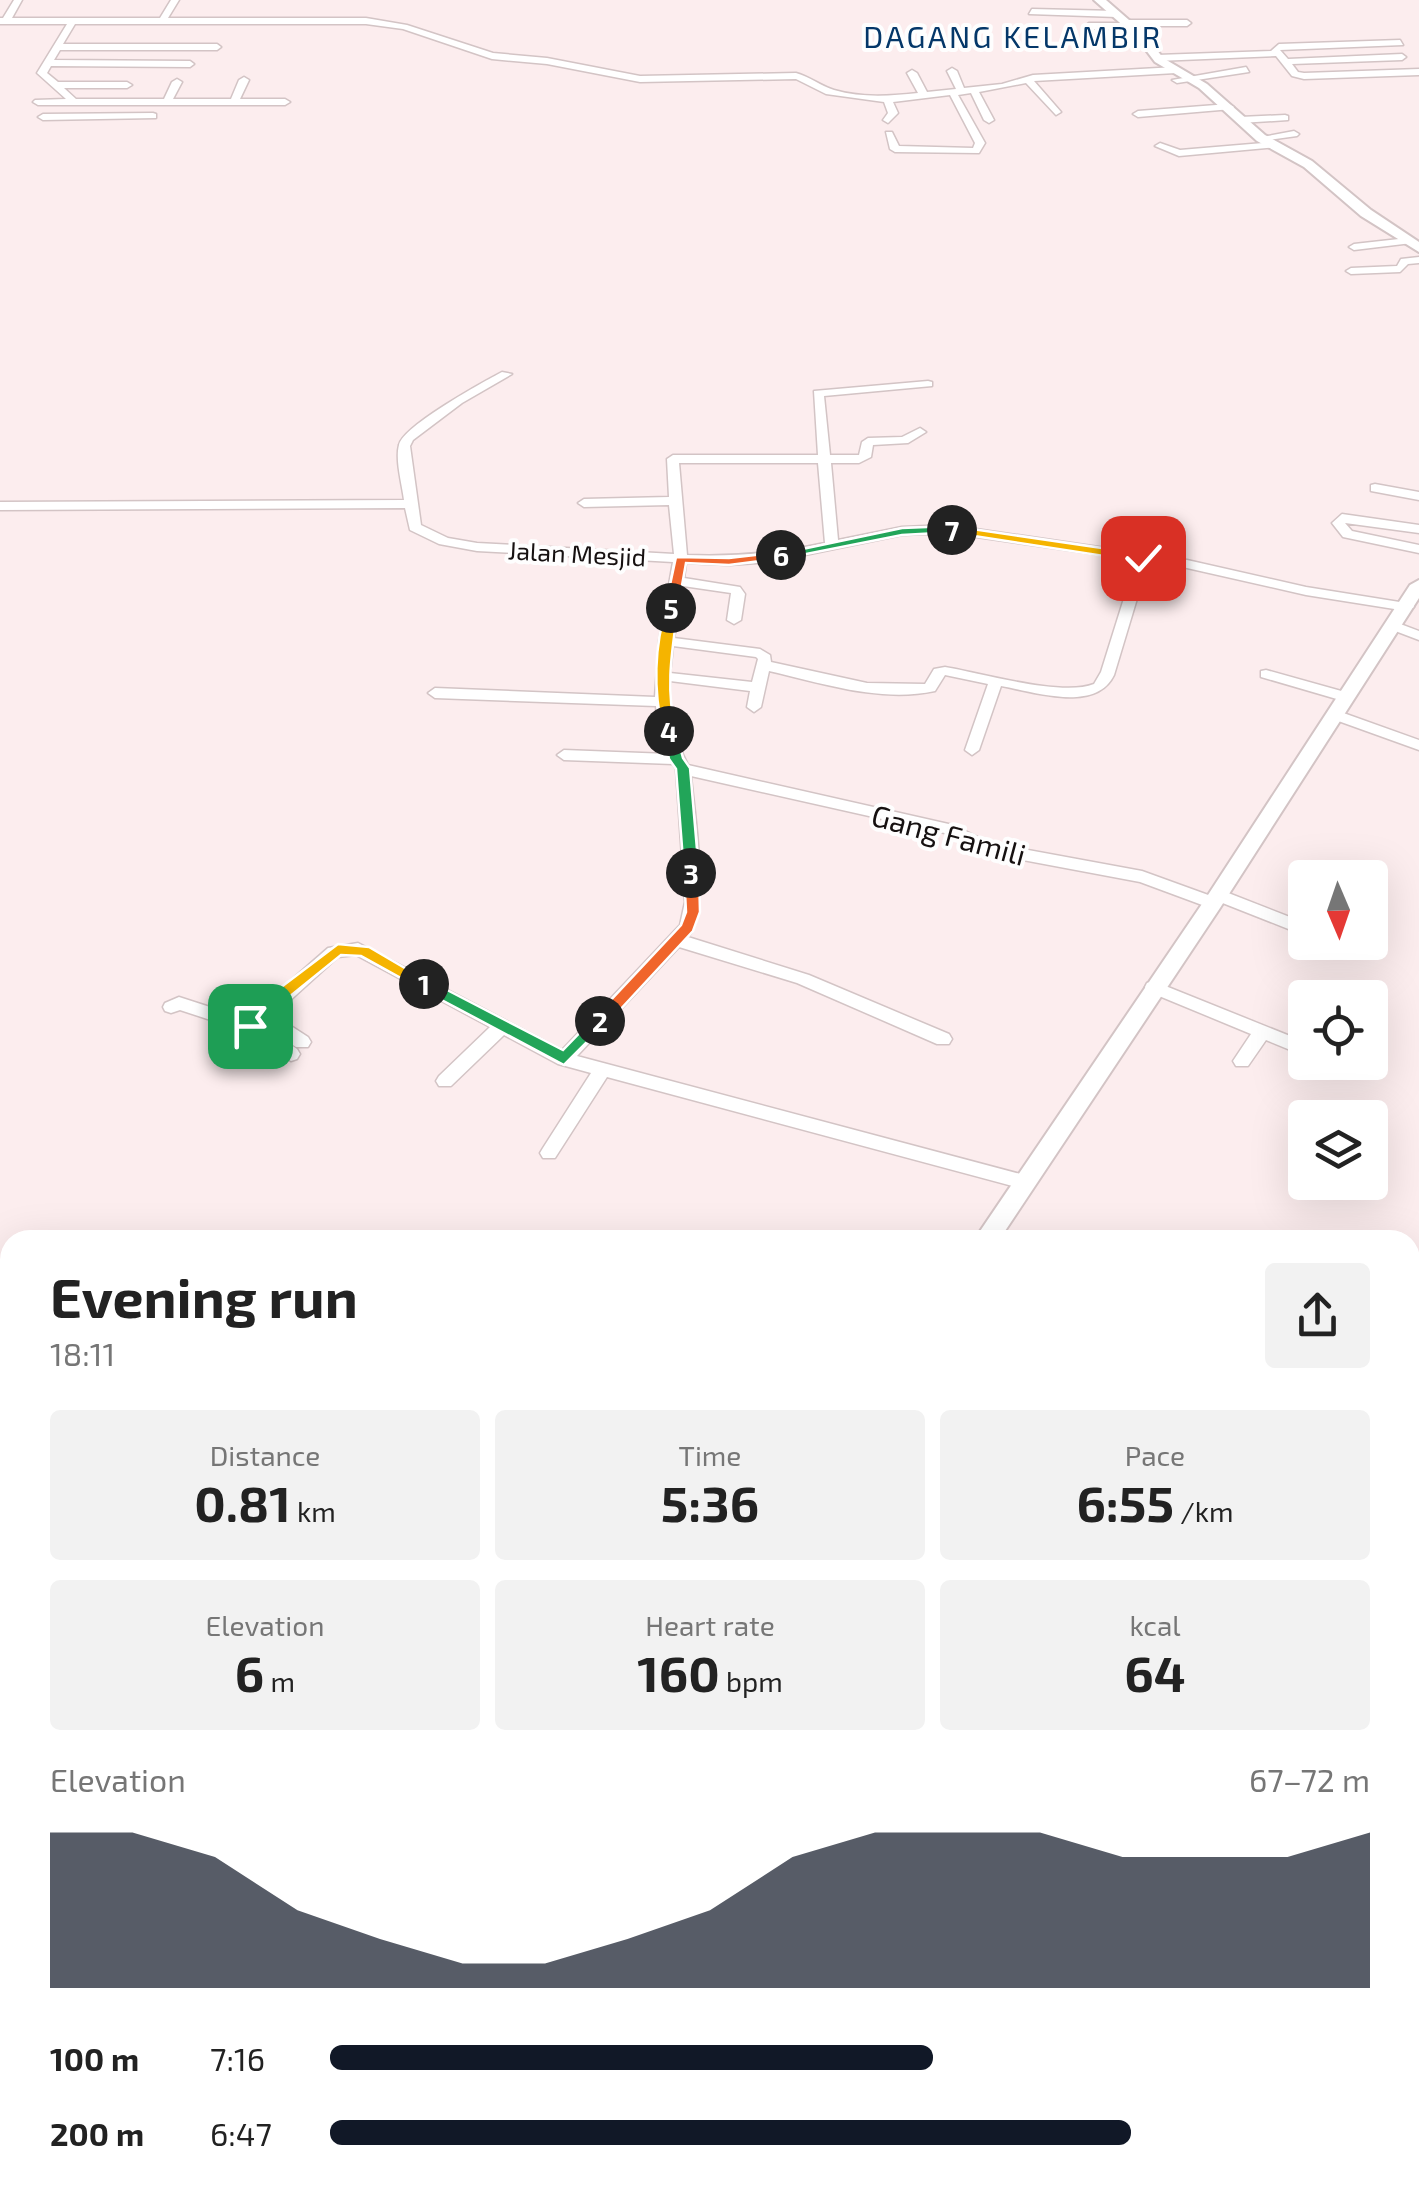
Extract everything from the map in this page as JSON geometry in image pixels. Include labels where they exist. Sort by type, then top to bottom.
[{"type":"street","points":[[3,21],[18,0]]},
{"type":"street","points":[[163,20],[175,0]]},
{"type":"street","points":[[1099,0],[1124,20],[1157,58],[1193,80],[1268,141],[1308,164],[1366,213],[1414,244]]},
{"type":"street","points":[[1032,12],[1187,23]]},
{"type":"street","points":[[72,20],[43,75],[74,102]]},
{"type":"street","points":[[1088,26],[1124,20]]},
{"type":"street","points":[[3,21],[380,22],[492,56],[547,61],[640,80],[796,76],[829,92],[887,99],[974,91],[1028,79],[1176,70]]},
{"type":"street","points":[[1400,43],[1276,50],[1295,74],[1304,76],[1418,68]]},
{"type":"street","points":[[1336,44],[1349,59]]},
{"type":"street","points":[[56,48],[217,47]]},
{"type":"street","points":[[1157,58],[1402,58]]},
{"type":"street","points":[[46,64],[190,64]]},
{"type":"street","points":[[1147,82],[1193,80],[1246,70]]},
{"type":"street","points":[[889,134],[895,149],[976,152],[980,143],[952,71]]},
{"type":"street","points":[[912,73],[924,96]]},
{"type":"street","points":[[1028,79],[1056,112]]},
{"type":"street","points":[[234,102],[244,80]]},
{"type":"street","points":[[168,102],[177,82]]},
{"type":"street","points":[[58,86],[127,86]]},
{"type":"street","points":[[974,91],[989,120]]},
{"type":"street","points":[[887,99],[892,113],[888,120]]},
{"type":"street","points":[[38,102],[285,102]]},
{"type":"street","points":[[103,130],[117,102]]},
{"type":"street","points":[[137,116],[144,102]]},
{"type":"street","points":[[1138,114],[1228,108]]},
{"type":"street","points":[[43,116],[153,116]]},
{"type":"street","points":[[1240,120],[1285,118]]},
{"type":"street","points":[[1160,146],[1179,152],[1294,134]]},
{"type":"street","points":[[1354,247],[1414,244]]},
{"type":"street","points":[[1351,271],[1400,269],[1405,261],[1419,260]]},
{"type":"street","points":[[0,506],[410,504],[404,446],[408,438],[458,401],[506,374]]},
{"type":"street","points":[[832,544],[817,397],[822,391],[928,384]]},
{"type":"street","points":[[564,1059],[678,940],[688,927],[694,902],[680,764],[662,702],[666,641],[680,559],[673,460],[863,458],[868,442],[904,440],[920,432]]},
{"type":"street","points":[[1375,488],[1419,496]]},
{"type":"street","points":[[584,502],[674,501]]},
{"type":"street","name":"Jalan Mesjid","points":[[410,504],[415,526],[458,544],[680,559],[755,560],[935,528],[1143,558],[1401,616],[1419,636]]},
{"type":"street","points":[[1419,530],[1354,517],[1342,518],[1338,523],[1348,534],[1419,549]]},
{"type":"street","points":[[763,665],[844,682],[911,690],[930,688],[938,672],[945,670],[1066,690],[1098,689],[1109,669],[1143,558]]},
{"type":"street","points":[[676,580],[737,592],[734,620]]},
{"type":"street","points":[[993,1230],[1216,899],[1419,585]]},
{"type":"street","points":[[666,641],[760,652],[765,658],[754,706]]},
{"type":"street","points":[[1266,674],[1419,745]]},
{"type":"street","points":[[662,676],[758,687]]},
{"type":"street","points":[[972,750],[996,680]]},
{"type":"street","points":[[434,693],[662,702]]},
{"type":"street","name":"Gang Famili","points":[[564,755],[680,764],[953,830],[986,848],[1142,877],[1288,923]]},
{"type":"street","points":[[678,940],[803,979],[943,1039]]},
{"type":"street","points":[[256,1021],[334,952],[351,948],[364,951],[564,1059],[1024,1182]]},
{"type":"street","points":[[1154,988],[1288,1042]]},
{"type":"street","points":[[171,1006],[179,1003],[256,1021],[297,1048]]},
{"type":"street","points":[[445,1081],[502,1026]]},
{"type":"street","points":[[1242,1061],[1262,1032]]},
{"type":"street","points":[[549,1153],[602,1070]]},
{"type":"district","name":"DAGANG KELAMBIR","points":[[1013,36]]},
{"type":"route","points":[[250,1026],[334,952],[351,948],[364,951],[564,1059],[678,940],[688,927],[694,902],[683,768],[676,759],[662,702],[662,676],[680,559],[755,560],[935,528],[1143,558]]}]
